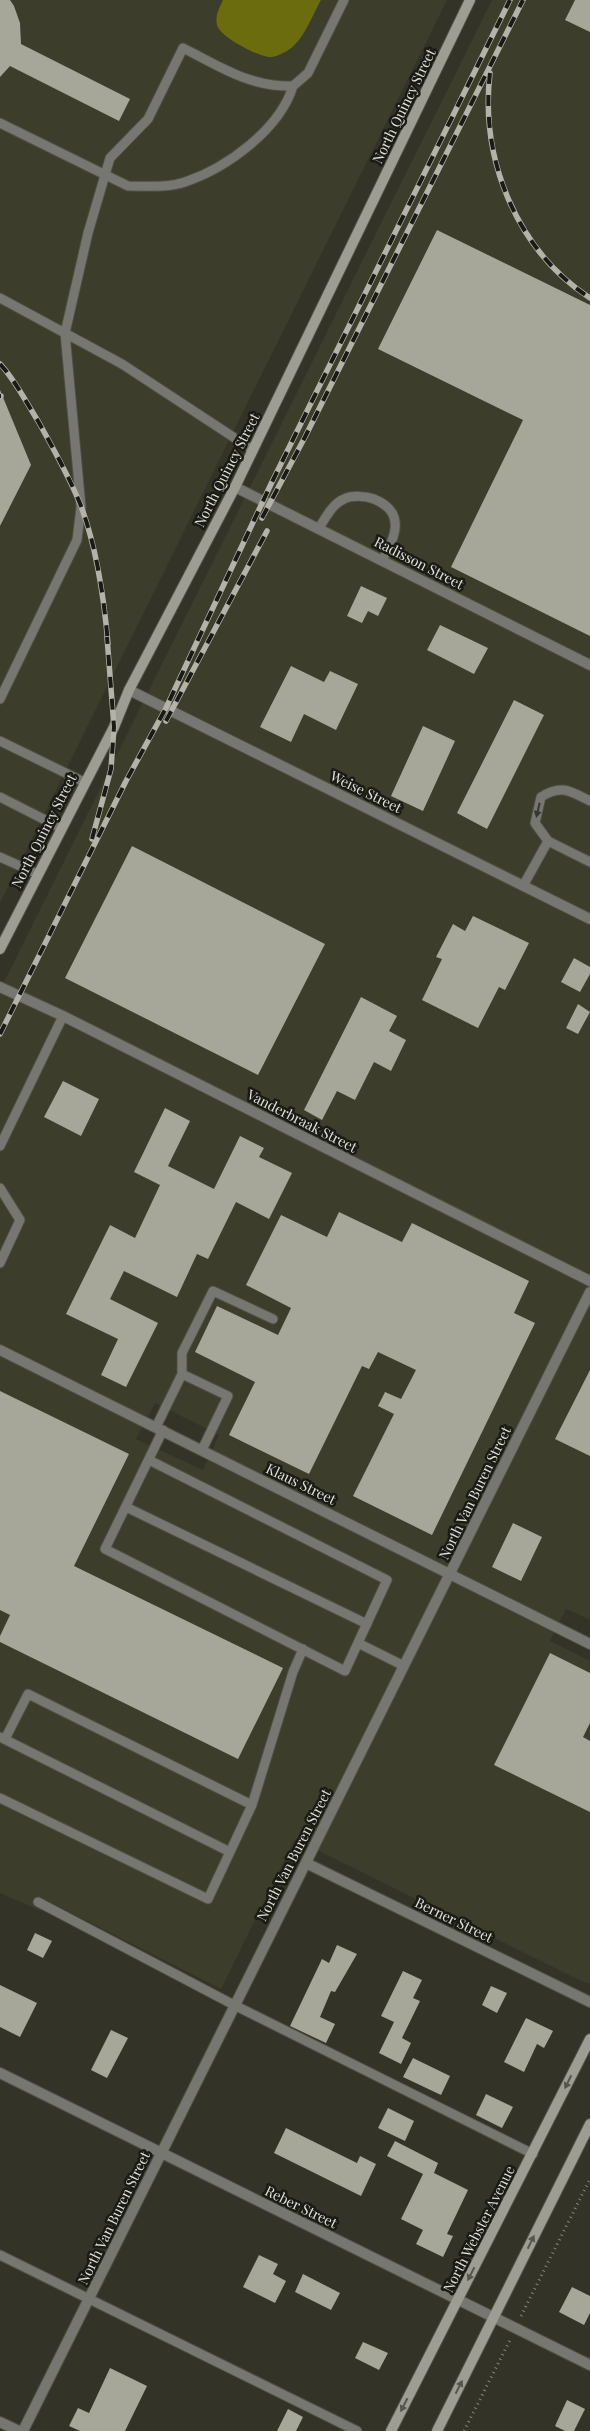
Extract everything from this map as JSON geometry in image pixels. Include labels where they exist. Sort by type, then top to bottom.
[{"type":"street","name":"North Quincy Street","points":[[0,949],[84,782],[114,727],[129,690],[235,487],[470,0]]},
{"type":"street","name":"Radisson Street","points":[[235,487],[590,665]]},
{"type":"street","name":"Weise Street","points":[[129,690],[590,919]]},
{"type":"street","name":"Vanderbraak Street","points":[[0,987],[63,1016],[590,1281]]},
{"type":"street","name":"North Van Buren Street","points":[[23,2431],[590,1292]]},
{"type":"street","name":"Klaus Street","points":[[0,1350],[590,1644]]},
{"type":"street","name":"Berner Street","points":[[306,1863],[590,2002]]},
{"type":"street","name":"North Webster Avenue","points":[[391,2431],[590,2039]]},
{"type":"street","name":"Reber Street","points":[[0,2073],[590,2365]]},
{"type":"street","points":[[437,2431],[590,2124]]},
{"type":"street","points":[[0,2422],[18,2431]]},
{"type":"lane","points":[[0,123],[104,176],[128,186],[150,186],[184,182],[211,171],[249,147],[288,102],[294,86],[308,73],[344,0]]},
{"type":"lane","points":[[0,699],[76,540],[81,507],[65,333],[73,288],[110,158],[148,119],[183,48],[244,80],[271,87],[294,86]]},
{"type":"lane","points":[[0,298],[122,364],[253,450]]},
{"type":"lane","points":[[319,528],[333,507],[344,498],[367,496],[385,504],[395,519],[395,532],[382,560]]},
{"type":"lane","points":[[0,741],[84,782]]},
{"type":"lane","points":[[590,800],[569,790],[553,789],[541,797],[535,823],[548,841],[590,862]]},
{"type":"lane","points":[[0,797],[61,828]]},
{"type":"lane","points":[[523,886],[548,841]]},
{"type":"lane","points":[[0,857],[38,874]]},
{"type":"lane","points":[[0,1146],[63,1016]]},
{"type":"lane","points":[[0,1188],[20,1220],[0,1263]]},
{"type":"lane","points":[[148,1460],[387,1580],[345,1671],[105,1549],[148,1460],[182,1374],[182,1353],[214,1291],[272,1320]]},
{"type":"lane","points":[[182,1374],[228,1396],[202,1450]]},
{"type":"lane","points":[[126,1507],[367,1624]]},
{"type":"lane","points":[[358,1643],[404,1666]]},
{"type":"lane","points":[[0,1798],[208,1900],[252,1805],[293,1672],[303,1649]]},
{"type":"lane","points":[[230,1852],[2,1738],[28,1694],[252,1805]]},
{"type":"lane","points":[[38,1902],[234,2005],[533,2154]]},
{"type":"lane","points":[[0,2255],[357,2431]]},
{"type":"path","points":[[464,2431],[590,2179]]},
{"type":"shaded area","points":[[0,0],[447,0],[0,903]]},
{"type":"shaded area","points":[[223,0],[321,0],[307,28],[293,47],[278,56],[271,57],[263,56],[240,45],[220,30],[217,25],[217,18]]},
{"type":"shaded area","points":[[492,0],[590,0],[590,1620],[566,1609],[550,1641],[590,1661],[590,1984],[295,1839],[221,1989],[46,1900],[41,1911],[0,1893],[0,990]],"holes":[[[155,1403],[219,1435],[203,1470],[136,1439]]]},
{"type":"building","points":[[0,0],[10,0],[14,6],[20,23],[21,44],[130,99],[119,121],[10,66],[0,77]]},
{"type":"building","points":[[575,0],[590,0],[590,32],[565,20]]},
{"type":"building","points":[[437,230],[590,305],[590,636],[451,567],[523,420],[378,349]]},
{"type":"building","points":[[0,390],[31,465],[0,526]]},
{"type":"building","points":[[361,586],[387,598],[378,616],[368,611],[362,623],[347,616]]},
{"type":"building","points":[[440,625],[488,648],[474,674],[427,650]]},
{"type":"building","points":[[291,666],[324,682],[330,671],[358,684],[336,730],[304,714],[291,742],[260,727]]},
{"type":"building","points":[[514,700],[544,715],[487,829],[457,813]]},
{"type":"building","points":[[423,726],[455,741],[423,811],[391,796]]},
{"type":"building","points":[[132,846],[325,944],[258,1075],[65,978]]},
{"type":"building","points":[[473,916],[529,943],[505,990],[499,987],[478,1028],[422,1000],[442,959],[436,957],[453,924],[465,931]]},
{"type":"building","points":[[574,958],[590,967],[590,974],[580,992],[561,982]]},
{"type":"building","points":[[361,997],[397,1016],[389,1031],[406,1040],[391,1071],[374,1062],[355,1100],[337,1091],[322,1120],[304,1110]]},
{"type":"building","points":[[578,1004],[590,1012],[578,1034],[566,1028]]},
{"type":"building","points":[[63,1081],[99,1099],[81,1136],[44,1117]]},
{"type":"building","points":[[165,1108],[190,1121],[168,1166],[214,1189],[240,1136],[264,1148],[259,1157],[292,1173],[269,1219],[236,1202],[208,1259],[197,1254],[177,1297],[124,1271],[110,1299],[158,1323],[126,1387],[101,1375],[118,1339],[66,1314],[110,1225],[135,1238],[160,1185],[134,1172]]},
{"type":"building","points":[[339,1212],[402,1242],[412,1223],[529,1281],[514,1313],[535,1323],[432,1535],[353,1496],[394,1414],[378,1406],[385,1392],[401,1399],[416,1370],[378,1352],[369,1369],[362,1366],[309,1474],[229,1435],[255,1382],[195,1352],[217,1306],[278,1335],[291,1308],[246,1285],[281,1215],[327,1237]]},
{"type":"building","points":[[590,1370],[590,1456],[555,1439]]},
{"type":"building","points":[[0,1391],[129,1454],[74,1566],[283,1668],[238,1759],[0,1642],[0,1636],[10,1615],[0,1610]]},
{"type":"building","points":[[513,1523],[542,1537],[521,1581],[492,1567]]},
{"type":"building","points":[[550,1653],[590,1673],[590,1723],[583,1737],[590,1741],[590,1812],[494,1765]]},
{"type":"building","points":[[35,1933],[52,1941],[43,1958],[27,1950]]},
{"type":"building","points":[[337,1945],[357,1954],[335,1992],[331,1991],[320,2017],[335,2024],[326,2043],[290,2026],[322,1959],[329,1963]]},
{"type":"building","points":[[403,1971],[422,1980],[413,1998],[420,2001],[402,2038],[411,2043],[401,2064],[379,2053],[394,2022],[381,2016]]},
{"type":"building","points":[[0,1985],[37,2003],[20,2037],[0,2027]]},
{"type":"building","points":[[491,1986],[507,1993],[497,2013],[482,2005]]},
{"type":"building","points":[[526,2018],[553,2031],[544,2048],[537,2044],[524,2072],[504,2062]]},
{"type":"building","points":[[111,2030],[128,2038],[107,2078],[91,2070]]},
{"type":"building","points":[[413,2058],[450,2076],[441,2095],[403,2077]]},
{"type":"building","points":[[486,2094],[513,2107],[502,2128],[476,2115]]},
{"type":"building","points":[[388,2108],[414,2121],[405,2141],[378,2128]]},
{"type":"building","points":[[286,2128],[357,2163],[360,2156],[376,2164],[361,2196],[274,2153]]},
{"type":"building","points":[[395,2141],[438,2163],[434,2173],[468,2190],[447,2234],[453,2236],[443,2257],[416,2244],[423,2230],[401,2219],[423,2174],[387,2156]]},
{"type":"building","points":[[259,2255],[278,2264],[273,2274],[286,2281],[275,2303],[243,2287]]},
{"type":"building","points":[[303,2274],[340,2293],[331,2310],[295,2292]]},
{"type":"building","points":[[572,2287],[590,2296],[590,2313],[584,2325],[559,2312]]},
{"type":"building","points":[[363,2342],[388,2353],[379,2370],[355,2358]]},
{"type":"building","points":[[110,2368],[147,2386],[125,2431],[80,2431],[69,2426],[78,2408],[89,2413]]},
{"type":"building","points":[[567,2400],[585,2409],[574,2431],[565,2431],[555,2426]]},
{"type":"building","points":[[288,2409],[303,2417],[296,2431],[277,2431]]},
{"type":"railway","points":[[0,1034],[126,781],[166,708],[271,484],[510,0]]},
{"type":"railway","points":[[262,518],[305,437],[523,0]]},
{"type":"railway","points":[[490,73],[488,105],[491,137],[498,169],[508,199],[523,228],[542,255],[564,278],[590,298]]},
{"type":"railway","points":[[0,364],[38,421],[66,473],[81,506],[87,522],[99,574],[108,644]]},
{"type":"railway","points":[[166,721],[267,531]]},
{"type":"railway","points":[[92,839],[111,769],[114,727],[107,637]]}]
